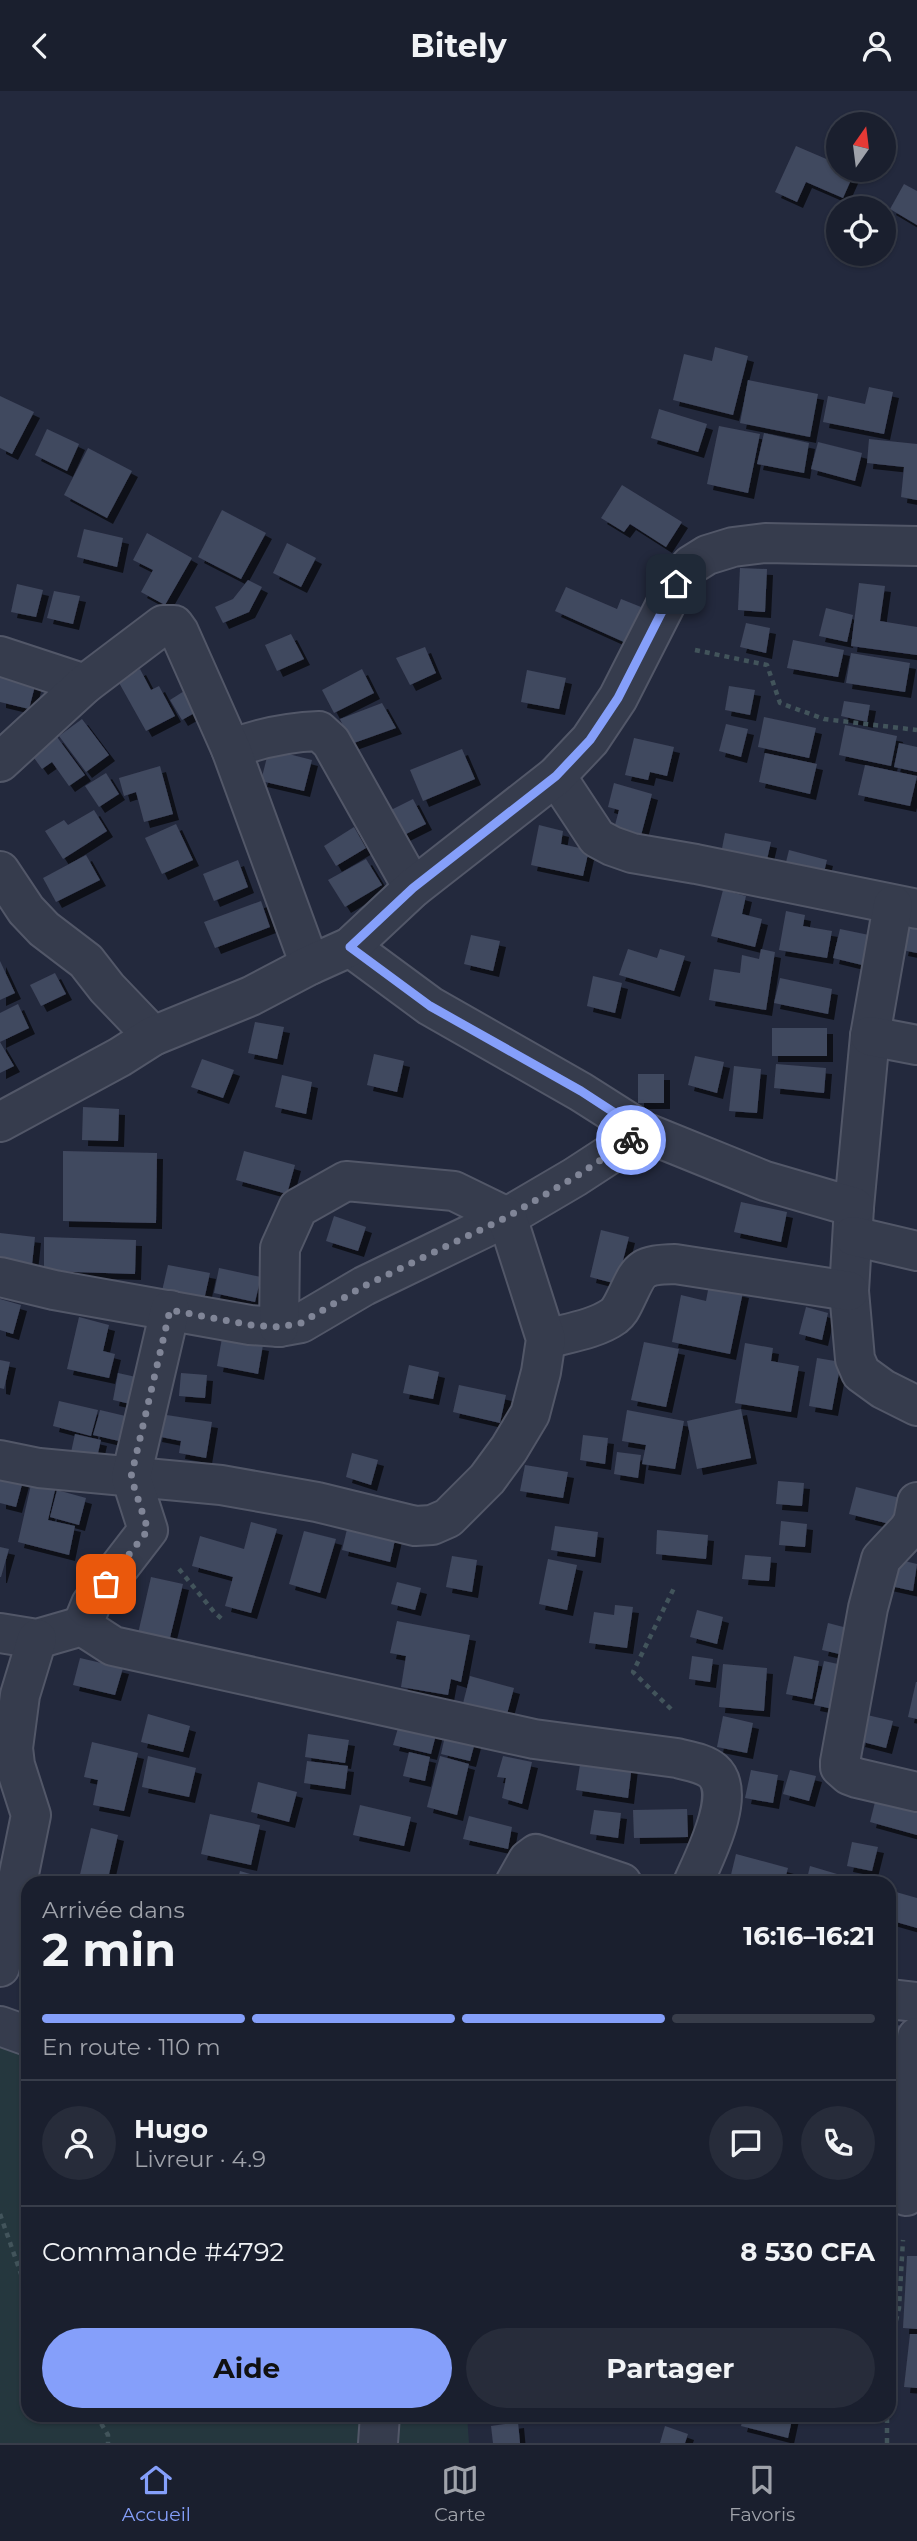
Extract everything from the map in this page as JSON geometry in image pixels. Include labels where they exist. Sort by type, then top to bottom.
[{"type":"street","points":[[0,1122],[120,1057],[153,1036],[251,996],[350,947],[413,888],[556,776],[590,740],[618,698],[676,584],[691,565],[707,555],[733,547],[765,543],[917,547]]},
{"type":"street","points":[[0,762],[85,684],[163,625],[174,625],[231,748],[310,965]]},
{"type":"street","points":[[0,656],[85,684]]},
{"type":"street","points":[[231,748],[264,737],[297,731],[319,731],[331,742],[413,888]]},
{"type":"street","points":[[556,776],[597,838],[612,846],[632,853],[905,907],[870,1036],[849,1291],[855,1359],[861,1373],[917,1406]]},
{"type":"street","points":[[0,871],[26,910],[44,929],[86,961],[107,988],[153,1036]]},
{"type":"street","points":[[350,947],[430,1006],[581,1091],[644,1132],[765,1181],[917,1251]]},
{"type":"street","points":[[870,1036],[917,1045]]},
{"type":"street","points":[[0,1277],[54,1290],[250,1325],[279,1327],[301,1323],[364,1286],[507,1217],[644,1132]]},
{"type":"street","points":[[0,1460],[40,1468],[221,1485],[317,1502],[415,1526],[432,1525],[448,1517],[487,1479],[509,1449],[530,1414],[547,1339],[507,1217],[454,1191],[346,1181],[298,1208],[280,1248],[279,1327]]},
{"type":"street","points":[[547,1339],[603,1322],[616,1315],[638,1273],[646,1267],[656,1265],[683,1265],[849,1291]]},
{"type":"street","points":[[82,1626],[92,1604],[148,1530],[131,1477],[170,1310]]},
{"type":"street","points":[[917,1501],[913,1523],[881,1559],[840,1762],[840,1767],[849,1775],[917,1792]]},
{"type":"street","points":[[0,1633],[37,1639],[82,1626],[113,1646],[534,1739],[677,1758],[696,1763],[712,1770],[719,1779],[723,1792],[720,1813],[696,1876]]},
{"type":"street","points":[[0,1966],[31,1815],[15,1765],[10,1701],[37,1639]]},
{"type":"street","points":[[519,1876],[528,1860],[536,1854],[601,1876]]},
{"type":"street","points":[[896,2000],[917,2001]]},
{"type":"street","points":[[0,2027],[21,2034]]},
{"type":"street","points":[[904,2200],[917,2037]]},
{"type":"street","points":[[378,2443],[380,2422]]},
{"type":"path","points":[[647,639],[767,665],[780,703],[824,719],[917,730]]},
{"type":"path","points":[[148,1530],[214,1612],[251,1644],[276,1682]]},
{"type":"path","points":[[675,1586],[634,1672],[680,1717],[696,1763]]},
{"type":"path","points":[[896,2323],[900,2308],[904,2200]]},
{"type":"path","points":[[0,2214],[21,2274]]},
{"type":"path","points":[[100,2422],[108,2435],[108,2443]]},
{"type":"path","points":[[887,2422],[887,2443]]},
{"type":"shaded area","points":[[0,2048],[21,2052],[21,2422],[468,2422],[469,2443],[0,2443]]},
{"type":"building","points":[[796,146],[826,159],[826,182],[850,182],[844,196],[806,182],[797,202],[775,192]]},
{"type":"building","points":[[904,184],[917,191],[917,225],[896,213],[896,198]]},
{"type":"building","points":[[715,347],[748,356],[733,415],[673,400],[684,354],[712,361]]},
{"type":"building","points":[[748,380],[818,394],[810,437],[740,423]]},
{"type":"building","points":[[869,387],[893,392],[884,434],[823,422],[828,396],[865,404]]},
{"type":"building","points":[[0,396],[34,412],[12,454],[0,448]]},
{"type":"building","points":[[659,409],[707,424],[698,452],[651,438]]},
{"type":"building","points":[[719,426],[760,434],[748,493],[707,484]]},
{"type":"building","points":[[47,429],[79,444],[67,471],[35,455]]},
{"type":"building","points":[[764,433],[809,443],[804,473],[757,464]]},
{"type":"building","points":[[869,439],[917,444],[917,500],[901,497],[904,467],[867,463]]},
{"type":"building","points":[[818,442],[862,453],[855,481],[811,469]]},
{"type":"building","points":[[88,448],[132,471],[107,518],[64,495]]},
{"type":"building","points":[[622,485],[682,522],[666,547],[630,524],[624,532],[601,518]]},
{"type":"building","points":[[222,510],[266,533],[241,579],[198,557]]},
{"type":"building","points":[[84,529],[123,538],[117,567],[77,557]]},
{"type":"building","points":[[147,533],[192,558],[165,605],[141,592],[153,570],[133,560]]},
{"type":"building","points":[[287,543],[316,558],[301,587],[273,573]]},
{"type":"building","points":[[740,568],[767,569],[765,612],[738,610]]},
{"type":"building","points":[[248,580],[262,587],[249,612],[223,623],[215,607],[233,599]]},
{"type":"building","points":[[859,583],[885,586],[880,621],[917,627],[917,655],[851,646]]},
{"type":"building","points":[[17,584],[43,590],[36,617],[11,612]]},
{"type":"building","points":[[566,587],[617,609],[621,599],[641,607],[626,643],[555,611]]},
{"type":"building","points":[[54,591],[80,596],[73,624],[47,618]]},
{"type":"building","points":[[826,608],[853,615],[847,642],[819,636]]},
{"type":"building","points":[[746,623],[770,628],[766,653],[740,647]]},
{"type":"building","points":[[291,634],[304,659],[277,671],[265,645]]},
{"type":"building","points":[[793,640],[844,650],[838,677],[787,668]]},
{"type":"building","points":[[425,647],[436,673],[410,685],[396,658]]},
{"type":"building","points":[[851,653],[910,663],[905,692],[846,683]]},
{"type":"building","points":[[140,669],[151,690],[159,686],[175,716],[146,731],[118,681]]},
{"type":"building","points":[[362,669],[374,693],[334,713],[322,690]]},
{"type":"building","points":[[527,670],[566,678],[559,709],[521,702]]},
{"type":"building","points":[[0,672],[36,682],[29,709],[0,702]]},
{"type":"building","points":[[192,686],[205,707],[182,720],[170,700]]},
{"type":"building","points":[[729,686],[755,690],[750,715],[725,710]]},
{"type":"building","points":[[844,701],[870,705],[867,722],[841,716]]},
{"type":"building","points":[[382,703],[396,728],[351,744],[340,719]]},
{"type":"building","points":[[764,717],[816,728],[809,758],[758,747]]},
{"type":"building","points":[[82,719],[109,755],[86,772],[59,736]]},
{"type":"building","points":[[726,724],[748,729],[741,757],[719,751]]},
{"type":"building","points":[[845,725],[897,736],[891,766],[839,755]]},
{"type":"building","points":[[57,737],[85,775],[69,786],[52,762],[42,769],[32,755]]},
{"type":"building","points":[[634,738],[674,747],[667,776],[650,772],[648,780],[625,775]]},
{"type":"building","points":[[899,743],[917,747],[917,772],[894,767]]},
{"type":"building","points":[[269,749],[312,760],[304,791],[261,781]]},
{"type":"building","points":[[462,749],[475,779],[423,801],[410,770]]},
{"type":"building","points":[[765,753],[817,764],[810,794],[759,782]]},
{"type":"building","points":[[865,765],[917,776],[910,806],[858,795]]},
{"type":"building","points":[[160,766],[173,814],[144,822],[136,792],[124,796],[119,778]]},
{"type":"building","points":[[106,773],[119,794],[99,807],[85,786]]},
{"type":"building","points":[[614,783],[652,794],[639,843],[612,836],[619,810],[608,807]]},
{"type":"building","points":[[413,799],[426,824],[398,838],[385,813]]},
{"type":"building","points":[[94,810],[107,831],[63,859],[45,831],[64,820],[68,825]]},
{"type":"building","points":[[176,824],[193,860],[162,874],[145,838]]},
{"type":"building","points":[[539,825],[563,831],[561,844],[589,850],[583,876],[531,865]]},
{"type":"building","points":[[354,827],[366,848],[336,866],[324,846]]},
{"type":"building","points":[[725,833],[771,842],[765,868],[720,859]]},
{"type":"building","points":[[789,850],[827,860],[821,884],[783,874]]},
{"type":"building","points":[[86,855],[100,880],[56,902],[43,878]]},
{"type":"building","points":[[366,859],[382,885],[345,907],[328,880]]},
{"type":"building","points":[[238,860],[248,887],[214,901],[203,874]]},
{"type":"building","points":[[723,890],[746,896],[742,914],[762,919],[755,947],[711,936]]},
{"type":"building","points":[[261,901],[270,927],[215,948],[204,922]]},
{"type":"building","points":[[786,911],[805,915],[803,926],[832,931],[827,958],[779,950]]},
{"type":"building","points":[[909,916],[917,918],[917,953],[902,950]]},
{"type":"building","points":[[840,929],[869,935],[862,965],[833,958]]},
{"type":"building","points":[[471,935],[500,941],[493,971],[464,964]]},
{"type":"building","points":[[628,949],[657,958],[660,949],[685,956],[674,991],[619,975]]},
{"type":"building","points":[[761,949],[775,952],[766,1010],[709,1000],[714,969],[740,973],[742,955],[759,959]]},
{"type":"building","points":[[0,961],[15,993],[0,1000]]},
{"type":"building","points":[[55,973],[66,994],[41,1006],[30,985]]},
{"type":"building","points":[[593,976],[622,983],[615,1013],[587,1006]]},
{"type":"building","points":[[780,978],[832,989],[828,1014],[774,1003]]},
{"type":"building","points":[[18,1004],[29,1028],[0,1042],[0,1013]]},
{"type":"building","points":[[255,1022],[284,1027],[277,1059],[248,1053]]},
{"type":"building","points":[[772,1028],[827,1028],[827,1056],[772,1056]]},
{"type":"building","points":[[0,1042],[14,1066],[0,1073]]},
{"type":"building","points":[[374,1054],[404,1061],[397,1092],[367,1085]]},
{"type":"building","points":[[695,1056],[724,1062],[717,1093],[688,1085]]},
{"type":"building","points":[[202,1059],[234,1070],[223,1098],[191,1087]]},
{"type":"building","points":[[776,1064],[826,1068],[824,1093],[774,1088]]},
{"type":"building","points":[[734,1066],[761,1069],[757,1113],[729,1111]]},
{"type":"building","points":[[638,1074],[664,1074],[664,1103],[638,1103]]},
{"type":"building","points":[[282,1075],[312,1082],[306,1114],[275,1107]]},
{"type":"building","points":[[83,1107],[119,1109],[118,1141],[82,1140]]},
{"type":"building","points":[[63,1151],[157,1153],[156,1223],[63,1221]]},
{"type":"building","points":[[244,1151],[295,1165],[287,1194],[236,1180]]},
{"type":"building","points":[[741,1202],[787,1212],[781,1242],[734,1232]]},
{"type":"building","points":[[334,1216],[366,1227],[358,1251],[326,1241]]},
{"type":"building","points":[[601,1230],[629,1237],[617,1284],[590,1277]]},
{"type":"building","points":[[0,1233],[35,1237],[32,1265],[0,1262]]},
{"type":"building","points":[[44,1237],[136,1240],[135,1274],[44,1271]]},
{"type":"building","points":[[168,1265],[210,1273],[204,1300],[162,1291]]},
{"type":"building","points":[[219,1268],[261,1277],[255,1302],[214,1293]]},
{"type":"building","points":[[709,1285],[743,1292],[730,1354],[672,1342],[681,1295],[706,1301]]},
{"type":"building","points":[[0,1299],[21,1305],[13,1334],[0,1330]]},
{"type":"building","points":[[806,1307],[828,1313],[822,1340],[799,1334]]},
{"type":"building","points":[[79,1317],[109,1325],[103,1351],[115,1354],[109,1378],[67,1369]]},
{"type":"building","points":[[222,1338],[263,1345],[258,1374],[217,1366]]},
{"type":"building","points":[[644,1342],[679,1349],[666,1407],[631,1400]]},
{"type":"building","points":[[745,1343],[773,1348],[771,1361],[799,1366],[791,1412],[735,1403]]},
{"type":"building","points":[[817,1358],[841,1362],[832,1410],[809,1406]]},
{"type":"building","points":[[0,1360],[10,1362],[4,1389],[0,1388]]},
{"type":"building","points":[[409,1365],[439,1372],[433,1399],[403,1393]]},
{"type":"building","points":[[118,1373],[145,1379],[139,1406],[113,1400]]},
{"type":"building","points":[[181,1373],[207,1375],[205,1398],[179,1396]]},
{"type":"building","points":[[459,1385],[506,1395],[500,1423],[453,1412]]},
{"type":"building","points":[[59,1401],[98,1410],[91,1436],[53,1426]]},
{"type":"building","points":[[741,1409],[751,1458],[697,1469],[687,1421]]},
{"type":"building","points":[[100,1410],[138,1419],[132,1444],[93,1435]]},
{"type":"building","points":[[627,1410],[684,1421],[675,1469],[642,1464],[646,1445],[622,1441]]},
{"type":"building","points":[[160,1414],[212,1422],[206,1458],[179,1453],[181,1441],[156,1436]]},
{"type":"building","points":[[75,1434],[101,1440],[96,1462],[70,1457]]},
{"type":"building","points":[[583,1435],[608,1438],[605,1464],[580,1460]]},
{"type":"building","points":[[617,1452],[641,1455],[638,1478],[614,1474]]},
{"type":"building","points":[[352,1453],[378,1460],[371,1485],[346,1477]]},
{"type":"building","points":[[525,1465],[568,1472],[563,1498],[520,1491]]},
{"type":"building","points":[[0,1474],[23,1481],[16,1507],[0,1503]]},
{"type":"building","points":[[32,1480],[56,1486],[48,1520],[75,1526],[69,1555],[18,1542]]},
{"type":"building","points":[[778,1481],[804,1483],[802,1506],[776,1504]]},
{"type":"building","points":[[856,1487],[908,1500],[902,1527],[849,1514]]},
{"type":"building","points":[[57,1490],[86,1498],[79,1525],[50,1517]]},
{"type":"building","points":[[781,1521],[807,1524],[805,1547],[779,1545]]},
{"type":"building","points":[[251,1522],[277,1529],[251,1613],[225,1606],[233,1577],[192,1566],[200,1536],[244,1549]]},
{"type":"building","points":[[348,1525],[396,1536],[390,1562],[342,1550]]},
{"type":"building","points":[[555,1526],[598,1532],[595,1557],[551,1550]]},
{"type":"building","points":[[657,1530],[708,1535],[706,1559],[656,1554]]},
{"type":"building","points":[[304,1531],[336,1539],[320,1593],[289,1584]]},
{"type":"building","points":[[0,1547],[9,1549],[1,1577],[0,1577]]},
{"type":"building","points":[[745,1555],[771,1557],[769,1581],[742,1579]]},
{"type":"building","points":[[452,1556],[477,1560],[472,1592],[446,1587]]},
{"type":"building","points":[[892,1558],[917,1564],[913,1591],[886,1585]]},
{"type":"building","points":[[548,1559],[577,1565],[567,1610],[539,1604]]},
{"type":"building","points":[[151,1577],[183,1584],[168,1646],[137,1638]]},
{"type":"building","points":[[397,1582],[421,1588],[415,1610],[391,1604]]},
{"type":"building","points":[[615,1605],[633,1607],[627,1648],[589,1643],[594,1612],[614,1615]]},
{"type":"building","points":[[697,1610],[723,1617],[717,1644],[690,1637]]},
{"type":"building","points":[[397,1621],[470,1635],[461,1682],[451,1679],[448,1695],[401,1687],[406,1656],[390,1653]]},
{"type":"building","points":[[828,1623],[855,1630],[848,1656],[822,1650]]},
{"type":"building","points":[[692,1656],[713,1659],[710,1682],[689,1679]]},
{"type":"building","points":[[794,1656],[819,1661],[812,1699],[786,1694]]},
{"type":"building","points":[[80,1658],[123,1668],[115,1695],[73,1685]]},
{"type":"building","points":[[824,1661],[852,1667],[843,1711],[814,1705]]},
{"type":"building","points":[[723,1664],[767,1668],[764,1711],[719,1707]]},
{"type":"building","points":[[470,1676],[514,1688],[506,1718],[462,1707]]},
{"type":"building","points":[[917,1682],[917,1719],[908,1717]]},
{"type":"building","points":[[148,1714],[190,1726],[183,1752],[141,1742]]},
{"type":"building","points":[[867,1715],[893,1721],[886,1748],[859,1741]]},
{"type":"building","points":[[723,1716],[753,1723],[747,1753],[717,1747]]},
{"type":"building","points":[[401,1718],[438,1727],[431,1754],[393,1745]]},
{"type":"building","points":[[447,1727],[477,1735],[470,1761],[441,1754]]},
{"type":"building","points":[[308,1734],[349,1740],[345,1763],[305,1757]]},
{"type":"building","points":[[92,1742],[138,1753],[124,1811],[93,1805],[98,1780],[84,1777]]},
{"type":"building","points":[[409,1752],[430,1757],[425,1781],[403,1776]]},
{"type":"building","points":[[148,1756],[196,1768],[189,1797],[142,1787]]},
{"type":"building","points":[[440,1756],[469,1764],[457,1815],[427,1807]]},
{"type":"building","points":[[503,1756],[532,1762],[522,1804],[502,1798],[506,1778],[497,1777]]},
{"type":"building","points":[[581,1758],[632,1765],[628,1798],[576,1790]]},
{"type":"building","points":[[307,1761],[348,1766],[345,1789],[304,1783]]},
{"type":"building","points":[[751,1770],[778,1775],[773,1803],[745,1798]]},
{"type":"building","points":[[790,1770],[816,1776],[809,1801],[783,1794]]},
{"type":"building","points":[[258,1782],[297,1792],[289,1822],[251,1812]]},
{"type":"building","points":[[876,1798],[917,1809],[917,1835],[870,1822]]},
{"type":"building","points":[[360,1805],[411,1817],[404,1846],[353,1835]]},
{"type":"building","points":[[687,1809],[688,1837],[634,1838],[633,1810]]},
{"type":"building","points":[[594,1810],[621,1813],[618,1838],[590,1834]]},
{"type":"building","points":[[210,1814],[260,1825],[251,1865],[201,1854]]},
{"type":"building","points":[[469,1816],[512,1827],[508,1849],[463,1839]]},
{"type":"building","points":[[91,1828],[118,1835],[109,1876],[80,1876]]},
{"type":"building","points":[[852,1842],[878,1847],[872,1871],[847,1866]]},
{"type":"building","points":[[736,1854],[788,1868],[786,1876],[731,1876]]},
{"type":"building","points":[[810,1866],[837,1874],[836,1876],[808,1876]]},
{"type":"building","points":[[240,1871],[257,1876],[239,1876]]},
{"type":"building","points":[[896,1892],[917,1898],[917,1928],[896,1922]]},
{"type":"building","points":[[896,2025],[903,2026],[896,2051]]},
{"type":"building","points":[[907,2256],[917,2256],[917,2329],[903,2328]]},
{"type":"building","points":[[910,2334],[917,2334],[917,2388],[904,2387]]},
{"type":"building","points":[[518,2422],[520,2443],[493,2443],[491,2426]]},
{"type":"building","points":[[742,2422],[791,2422],[788,2438],[741,2426]]},
{"type":"building","points":[[665,2426],[688,2434],[685,2443],[660,2443]]},
{"type":"way so far","points":[[106,1584],[148,1530],[131,1477],[170,1310],[250,1325],[279,1327],[301,1323],[422,1256],[507,1217],[631,1140]]},
{"type":"route","points":[[631,1140],[644,1132],[581,1091],[430,1006],[350,947],[413,888],[556,776],[590,740],[618,698],[676,584]]}]
